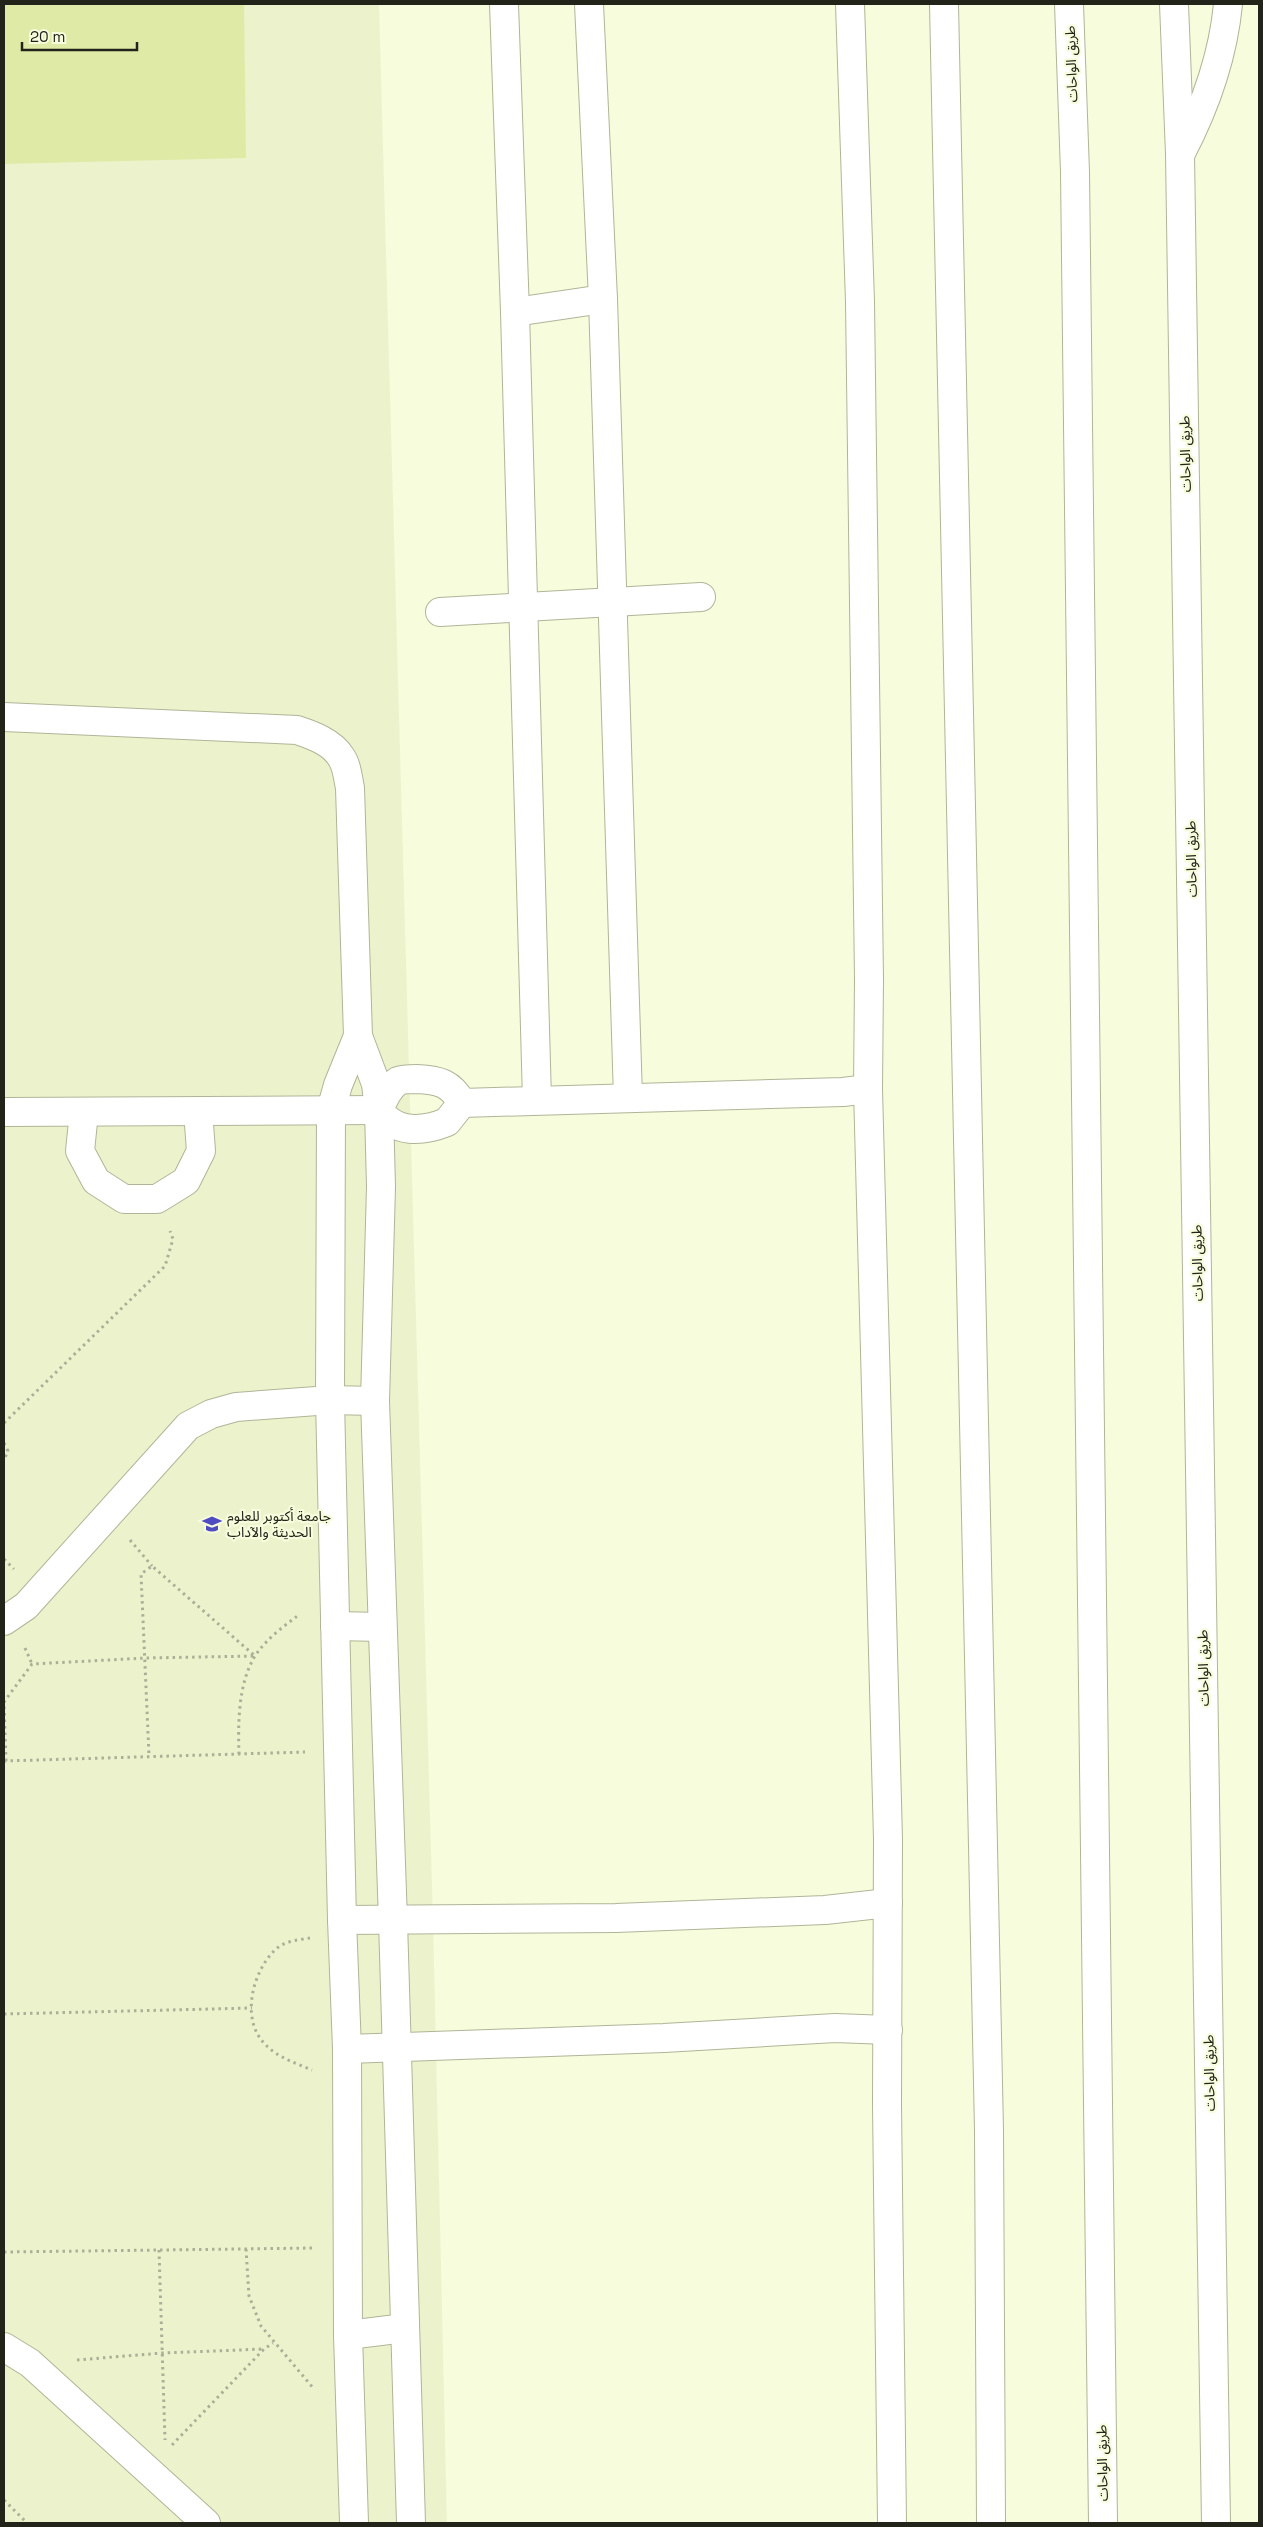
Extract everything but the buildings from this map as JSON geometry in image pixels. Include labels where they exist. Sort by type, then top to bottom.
[{"type":"main road","points":[[504,4],[524,608],[537,1100]]},
{"type":"main road","points":[[589,4],[603,299],[628,1098]]},
{"type":"main road","points":[[850,4],[860,302],[869,980],[868,1089],[888,1903],[892,2523]]},
{"type":"main road","points":[[944,4],[989,2130],[991,2523]]},
{"type":"main road","name":"طريق الواحات","points":[[1069,4],[1075,172],[1103,2523]]},
{"type":"main road","name":"طريق الواحات","points":[[1174,4],[1180,154],[1216,2523]]},
{"type":"main road","points":[[1180,154],[1197,122],[1210,89],[1220,56],[1228,4]]},
{"type":"main road","points":[[515,312],[603,299]]},
{"type":"main road","points":[[440,612],[701,597]]},
{"type":"main road","points":[[4,717],[279,727],[312,735],[328,744],[342,757],[350,788],[358,1036],[376,1084],[382,1187],[375,1401],[394,1920],[396,2048],[411,2523]]},
{"type":"main road","points":[[354,2523],[348,2335],[347,2049],[342,1928],[330,1400],[331,1110],[338,1085],[358,1036]]},
{"type":"main road","points":[[379,1110],[392,1087],[399,1081],[408,1080],[436,1080],[444,1082],[456,1091],[462,1103]]},
{"type":"main road","points":[[379,1110],[390,1124],[409,1129],[447,1122],[462,1103],[843,1092],[868,1089]]},
{"type":"main road","points":[[4,1112],[379,1110]]},
{"type":"main road","points":[[84,1112],[80,1151],[96,1181],[124,1199],[157,1199],[186,1181],[201,1151],[198,1111]]},
{"type":"main road","points":[[4,1621],[26,1606],[188,1426],[211,1414],[236,1407],[330,1400],[375,1401]]},
{"type":"main road","points":[[335,1615],[382,1627]]},
{"type":"main road","points":[[342,1928],[394,1920],[732,1914],[825,1910],[888,1903]]},
{"type":"main road","points":[[347,2049],[664,2038],[835,2028],[888,2030]]},
{"type":"main road","points":[[348,2335],[404,2328]]},
{"type":"main road","points":[[4,2347],[30,2364],[156,2461],[206,2523]]},
{"type":"path","points":[[4,1423],[165,1266],[173,1239],[157,1199]]},
{"type":"path","points":[[4,1443],[8,1451],[4,1460]]},
{"type":"path","points":[[148,1756],[146,1658],[141,1574],[152,1566],[255,1656]]},
{"type":"path","points":[[239,1754],[238,1714],[255,1656],[276,1633],[310,1607],[335,1615]]},
{"type":"path","points":[[255,1656],[146,1658],[32,1664],[4,1702],[5,1761],[338,1751]]},
{"type":"path","points":[[342,1928],[314,1937],[292,1941],[275,1950],[261,1969],[252,1993],[252,2008],[253,2022],[262,2042],[286,2060],[315,2071],[347,2076]]},
{"type":"path","points":[[4,2014],[252,2008]]},
{"type":"path","points":[[4,2252],[348,2247]]},
{"type":"path","points":[[246,2249],[249,2296],[261,2326],[273,2343],[320,2395],[350,2406]]},
{"type":"path","points":[[156,2461],[162,2352],[159,2250]]},
{"type":"path","points":[[156,2461],[264,2349],[273,2343]]},
{"type":"path","points":[[30,2364],[162,2352],[264,2349]]},
{"type":"path","points":[[4,2500],[28,2523]]},
{"type":"shaded area","name":"جامعة أكتوبر للعلوم الحديثة والآداب","points":[[4,4],[379,4],[433,1920],[447,2523],[4,2523]]},
{"type":"green space","points":[[4,4],[244,4],[246,158],[4,164]]},
{"type":"place","name":"جامعة أكتوبر للعلوم الحديثة والآداب","points":[[212,1524]]}]
